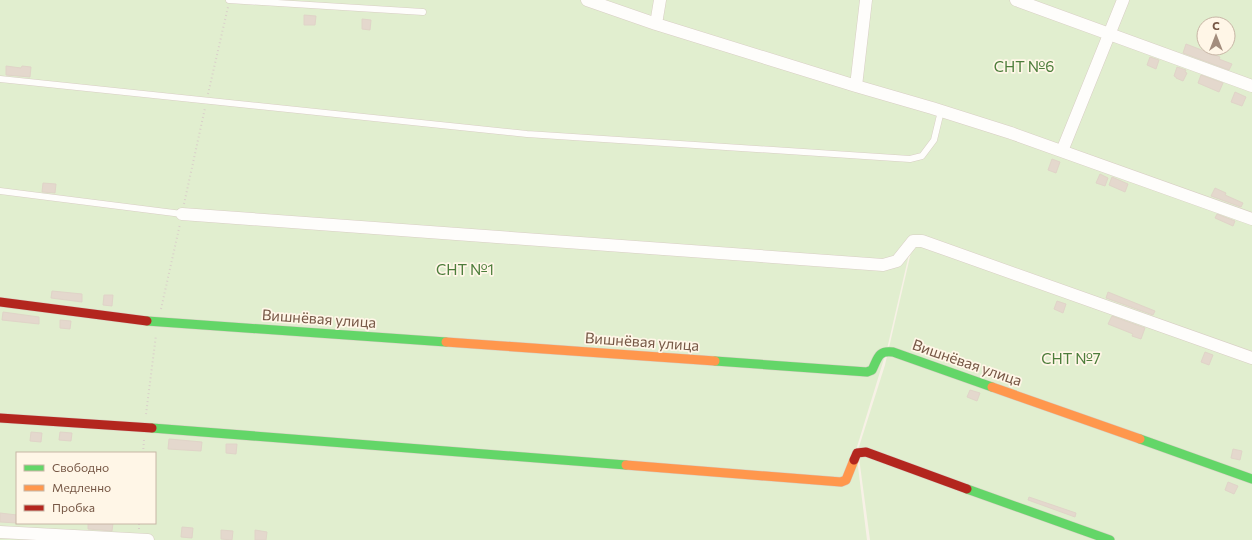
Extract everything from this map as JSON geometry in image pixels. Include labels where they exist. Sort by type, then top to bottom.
[{"type":"street","points":[[587,0],[656,24],[1011,133],[1252,219]]},
{"type":"street","points":[[656,24],[660,0]]},
{"type":"street","points":[[856,86],[866,0]]},
{"type":"street","points":[[1016,0],[1252,86]]},
{"type":"street","points":[[1062,151],[1123,0]]},
{"type":"street","points":[[182,214],[883,265],[897,262],[913,241],[922,241],[1252,358]]},
{"type":"street","name":"Вишнёвая улица","points":[[0,302],[158,322],[867,372],[872,370],[881,353],[893,352],[1252,479]]},
{"type":"street","points":[[0,418],[144,427],[841,482],[846,480],[856,454],[866,452],[1110,540]]},
{"type":"street","points":[[0,532],[148,540]]},
{"type":"lane","points":[[229,0],[423,12]]},
{"type":"lane","points":[[0,79],[527,134],[910,159],[922,156],[934,140],[941,111]]},
{"type":"lane","points":[[0,191],[182,214]]},
{"type":"green space","name":"СНТ №1","points":[[0,0],[1252,0],[1252,540],[870,540],[858,450],[885,365],[912,248],[913,237],[887,349],[856,450],[867,540],[0,540]]},
{"type":"building","points":[[304,15],[316,16],[315,25],[304,25]]},
{"type":"building","points":[[362,19],[371,20],[370,30],[362,29]]},
{"type":"building","points":[[1186,44],[1196,48],[1196,56],[1217,56],[1220,57],[1219,59],[1232,64],[1229,70],[1183,53]]},
{"type":"building","points":[[1150,57],[1159,60],[1156,69],[1147,65]]},
{"type":"building","points":[[6,66],[21,68],[22,66],[31,67],[30,77],[6,75]]},
{"type":"building","points":[[1177,67],[1186,70],[1185,72],[1187,73],[1183,81],[1174,76]]},
{"type":"building","points":[[1201,75],[1223,83],[1219,92],[1198,83]]},
{"type":"building","points":[[1235,92],[1246,97],[1242,106],[1231,102]]},
{"type":"building","points":[[1052,159],[1060,162],[1056,173],[1048,170]]},
{"type":"building","points":[[1100,174],[1108,178],[1105,186],[1096,183]]},
{"type":"building","points":[[1112,177],[1128,184],[1125,192],[1109,185]]},
{"type":"building","points":[[43,183],[56,184],[55,193],[42,192]]},
{"type":"building","points":[[1215,188],[1226,193],[1225,195],[1243,203],[1241,207],[1211,196]]},
{"type":"building","points":[[1217,214],[1235,221],[1233,226],[1215,218]]},
{"type":"building","points":[[52,291],[82,294],[82,302],[51,298]]},
{"type":"building","points":[[1108,292],[1155,311],[1153,315],[1106,298]]},
{"type":"building","points":[[104,295],[113,295],[112,306],[103,305]]},
{"type":"building","points":[[1057,301],[1066,304],[1063,313],[1054,309]]},
{"type":"building","points":[[3,312],[39,317],[39,324],[2,320]]},
{"type":"building","points":[[1112,316],[1145,328],[1141,339],[1132,336],[1133,334],[1108,324]]},
{"type":"building","points":[[60,320],[71,321],[70,329],[60,328]]},
{"type":"building","points":[[1205,352],[1213,355],[1209,365],[1201,362]]},
{"type":"building","points":[[970,390],[980,393],[977,401],[967,397]]},
{"type":"building","points":[[31,432],[42,433],[41,442],[30,441]]},
{"type":"building","points":[[60,432],[72,433],[71,441],[59,440]]},
{"type":"building","points":[[169,439],[202,442],[201,451],[168,449]]},
{"type":"building","points":[[226,444],[237,444],[236,454],[226,453]]},
{"type":"building","points":[[1233,449],[1242,451],[1240,460],[1231,458]]},
{"type":"building","points":[[1228,482],[1238,486],[1234,494],[1225,490]]},
{"type":"building","points":[[1029,497],[1076,513],[1075,517],[1028,500]]},
{"type":"building","points":[[0,513],[16,515],[16,523],[0,522]]},
{"type":"building","points":[[88,524],[113,524],[112,531],[88,529]]},
{"type":"building","points":[[182,527],[193,528],[192,538],[181,537]]},
{"type":"building","points":[[221,530],[233,531],[232,540],[221,539]]},
{"type":"building","points":[[255,530],[267,532],[266,540],[255,540]]},
{"type":"traffic: fast","points":[[147,321],[446,342]]},
{"type":"traffic: fast","points":[[715,361],[867,372],[872,370],[881,354],[884,352],[893,352],[992,387]]},
{"type":"traffic: fast","points":[[152,428],[626,465]]},
{"type":"traffic: fast","points":[[1140,439],[1252,479]]},
{"type":"traffic: fast","points":[[967,489],[1110,540]]},
{"type":"traffic: slow","points":[[446,342],[715,361]]},
{"type":"traffic: slow","points":[[992,387],[1140,439]]},
{"type":"traffic: slow","points":[[626,465],[841,482],[846,480],[854,460]]},
{"type":"traffic: jam","points":[[0,302],[147,321]]},
{"type":"traffic: jam","points":[[0,418],[152,428]]},
{"type":"traffic: jam","points":[[854,460],[857,453],[866,452],[967,489]]},
{"type":"park label","name":"СНТ №6","points":[[1024,67]]},
{"type":"park label","name":"СНТ №7","points":[[1071,359]]}]
